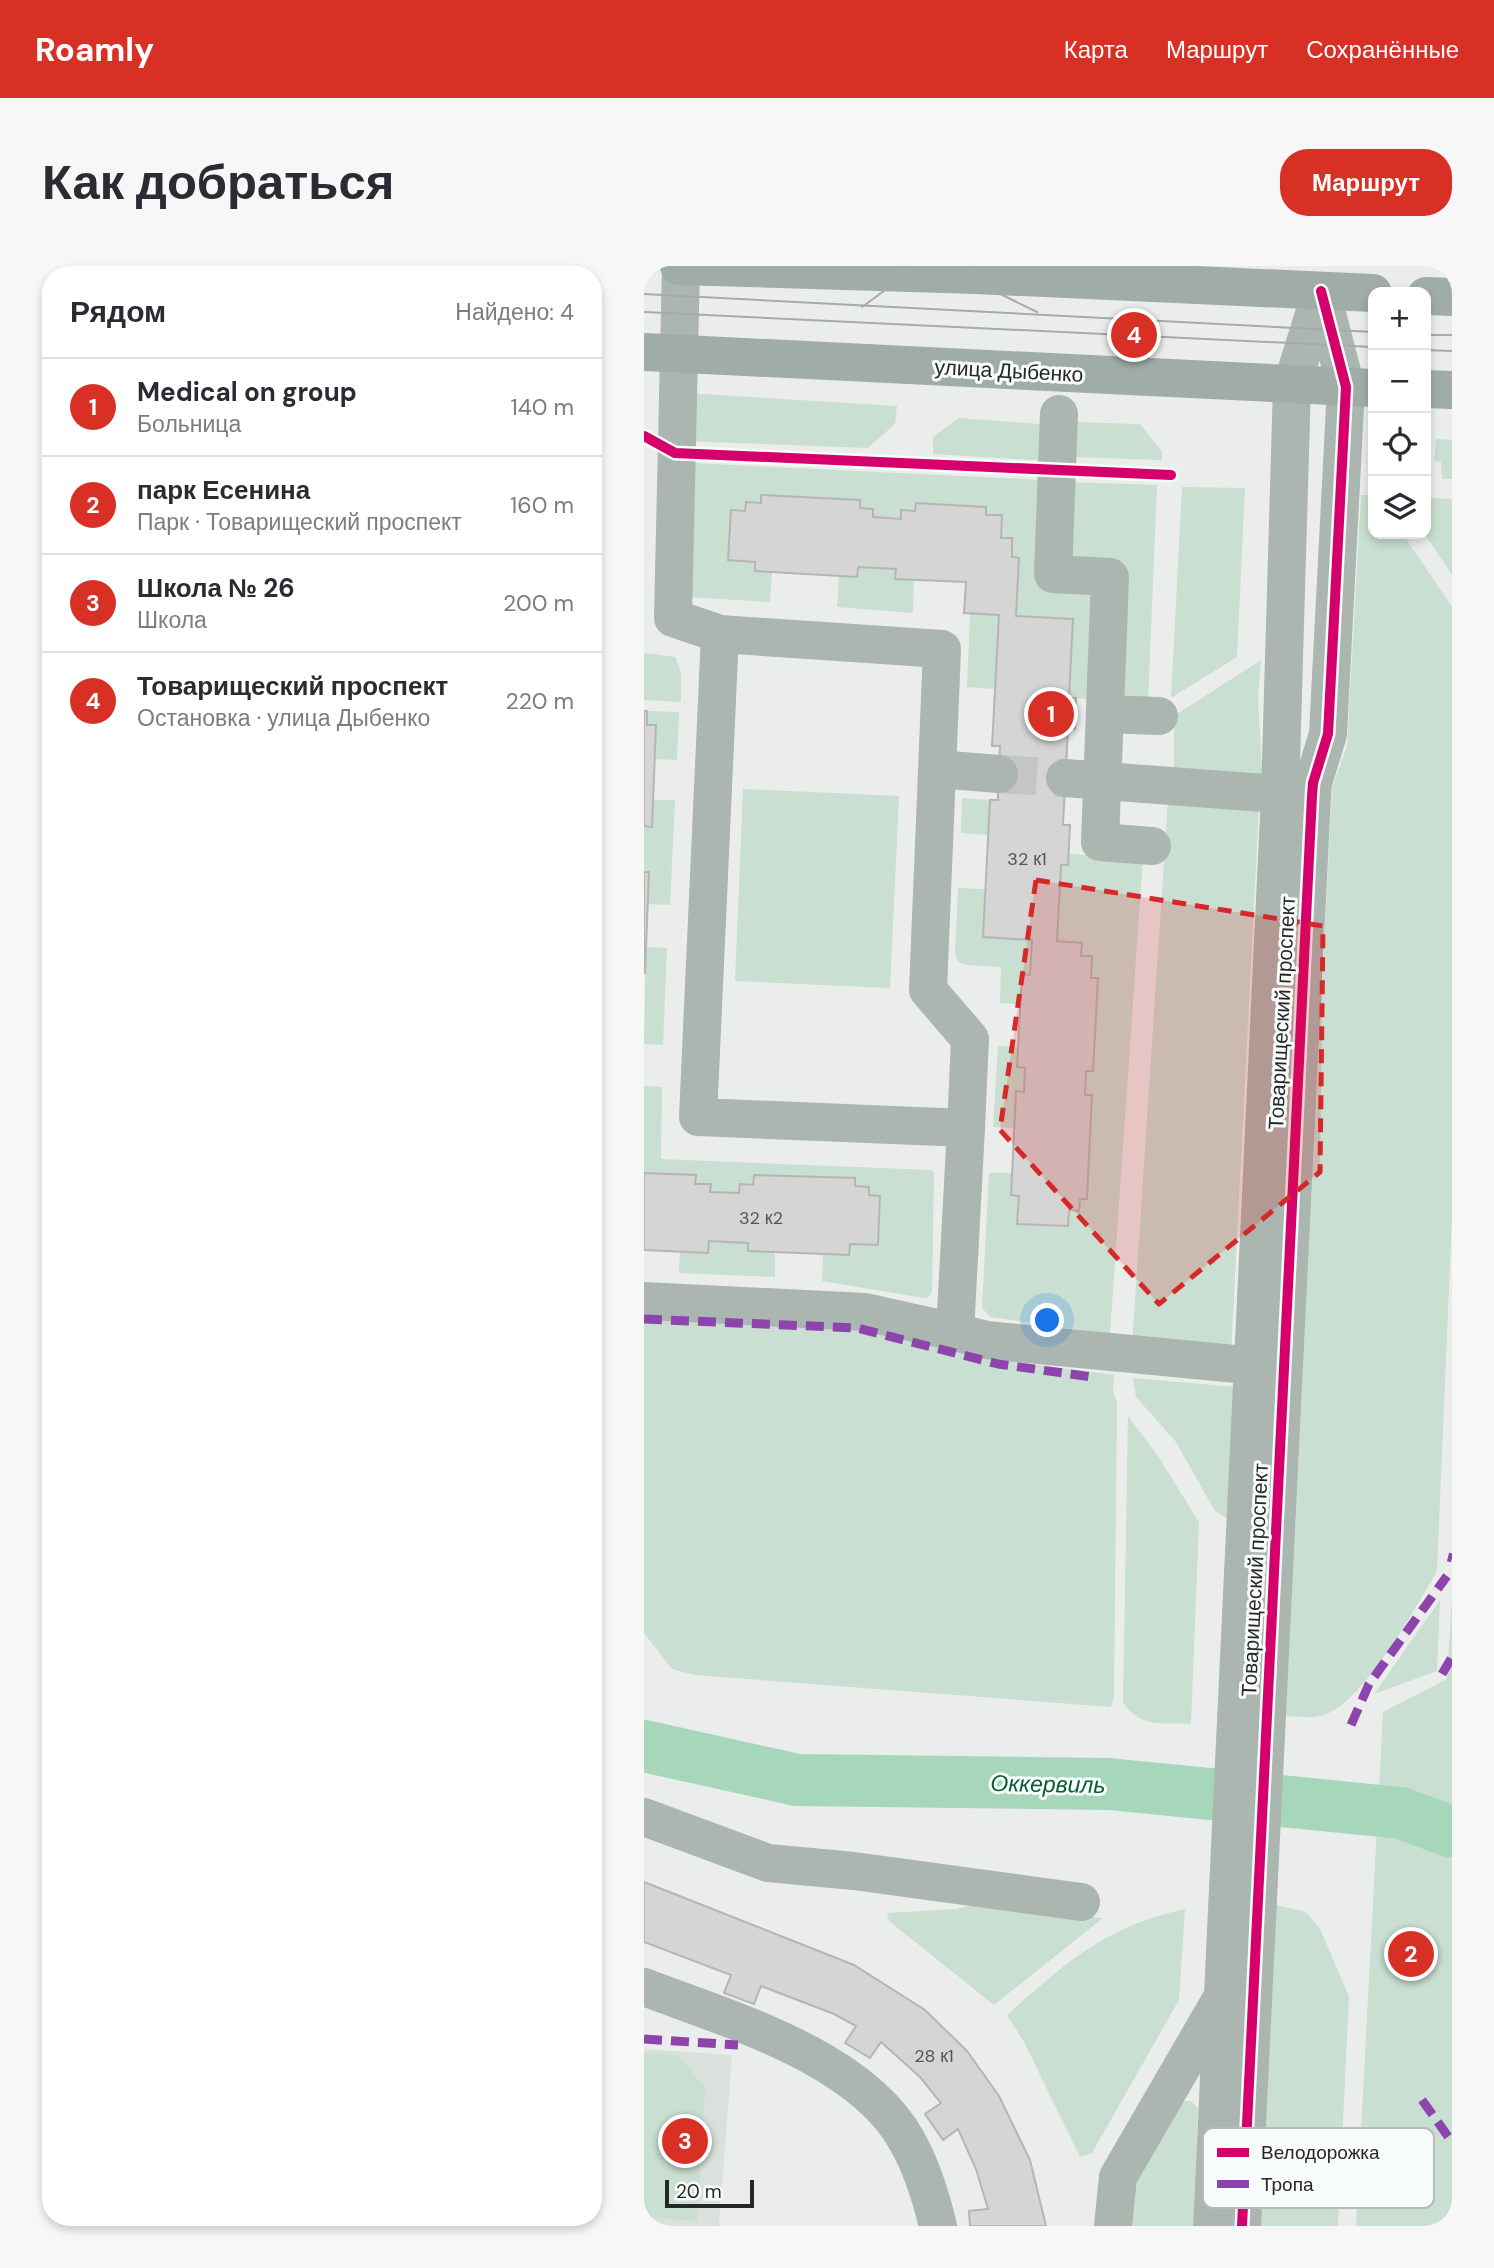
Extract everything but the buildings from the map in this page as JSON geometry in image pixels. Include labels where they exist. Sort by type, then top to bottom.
[{"type":"main road","points":[[680,266],[1020,271],[1368,293]]},
{"type":"main road","points":[[1431,296],[1452,297]]},
{"type":"main road","name":"улица Дыбенко","points":[[661,354],[1359,387]]},
{"type":"main road","points":[[1431,389],[1452,390]]},
{"type":"street","points":[[680,266],[661,354],[659,582],[673,618],[720,634],[942,649],[928,990],[970,1039],[955,1332]]},
{"type":"street","name":"Товарищеский проспект","points":[[1243,1876],[1296,795],[1292,385],[1321,291]]},
{"type":"street","name":"Товарищеский проспект","points":[[1296,795],[1328,734],[1359,387],[1321,291]]},
{"type":"street","points":[[1059,414],[1053,574],[1111,577],[1100,842],[1152,846]]},
{"type":"street","points":[[720,634],[698,1117],[966,1128]]},
{"type":"street","points":[[1105,714],[1159,716]]},
{"type":"street","points":[[937,769],[999,774]]},
{"type":"street","points":[[1065,778],[1296,795]]},
{"type":"street","points":[[644,1301],[865,1312],[986,1340],[1269,1368]]},
{"type":"street","points":[[644,1817],[768,1863],[855,1871],[1081,1902]]},
{"type":"street","points":[[1216,2128],[1222,1998],[1243,1876]]},
{"type":"street","points":[[1242,2128],[1243,1876]]},
{"type":"street","points":[[644,1987],[802,2050],[847,2078],[883,2111],[907,2139],[931,2197],[938,2226]]},
{"type":"street","points":[[1113,2226],[1114,2199],[1123,2168],[1222,1998]]},
{"type":"street","points":[[1212,2226],[1213,2208]]},
{"type":"street","points":[[1242,2208],[1242,2226]]},
{"type":"highlighted area","points":[[1036,880],[1323,926],[1320,1172],[1159,1304],[1000,1130]]},
{"type":"shaded area","points":[[644,2049],[732,2055],[719,2226],[644,2226]]},
{"type":"green space","points":[[686,393],[897,406],[895,424],[868,448],[685,441]]},
{"type":"green space","points":[[959,418],[1051,425],[1049,461],[933,454],[933,437]]},
{"type":"green space","points":[[1074,422],[1140,424],[1162,452],[1162,460],[1073,457]]},
{"type":"green space","points":[[1436,439],[1452,440],[1452,479],[1442,479],[1441,462],[1434,461]]},
{"type":"green space","points":[[690,463],[1044,480],[1040,588],[1095,591],[1092,699],[1069,698],[1073,619],[1016,616],[1019,558],[1012,557],[1012,539],[1001,538],[1002,515],[986,515],[986,506],[916,503],[915,511],[901,511],[901,519],[873,517],[873,509],[860,508],[860,500],[761,495],[761,503],[746,502],[745,511],[731,510],[728,559],[755,562],[755,571],[772,572],[770,602],[689,597]]},
{"type":"green space","points":[[1069,482],[1157,485],[1148,702],[1118,701],[1124,563],[1066,561]]},
{"type":"green space","points":[[1182,487],[1245,488],[1237,657],[1171,698]]},
{"type":"green space","points":[[1361,495],[1368,495],[1368,539],[1406,539],[1452,607],[1452,1218],[1437,1571],[1389,1650],[1358,1689],[1329,1713],[1297,1717],[1286,1716],[1332,788],[1347,746]]},
{"type":"green space","points":[[1431,498],[1452,499],[1452,575],[1428,539],[1431,539]]},
{"type":"green space","points":[[858,567],[896,569],[896,578],[914,580],[913,613],[837,607],[839,575],[857,577]]},
{"type":"green space","points":[[970,614],[999,615],[995,689],[967,687]]},
{"type":"green space","points":[[644,653],[675,657],[681,672],[681,702],[644,700]]},
{"type":"green space","points":[[1261,660],[1258,698],[1263,789],[1174,782],[1174,716]]},
{"type":"green space","points":[[647,711],[679,712],[677,760],[654,759]]},
{"type":"green space","points":[[743,789],[899,796],[890,988],[735,981]]},
{"type":"green space","points":[[962,798],[990,800],[988,835],[961,833]]},
{"type":"green space","points":[[653,800],[675,800],[670,905],[647,904],[649,872],[644,872],[644,826],[652,826]]},
{"type":"green space","points":[[1168,800],[1259,806],[1231,1355],[1132,1346]]},
{"type":"green space","points":[[1069,854],[1143,858],[1110,1334],[991,1317],[982,1308],[989,1173],[1012,1173],[1011,1195],[1019,1196],[1018,1224],[1067,1226],[1069,1210],[1079,1211],[1080,1199],[1087,1199],[1091,1095],[1085,1095],[1086,1071],[1093,1071],[1098,979],[1091,978],[1092,957],[1081,956],[1082,943],[1057,941],[1061,865],[1068,865]]},
{"type":"green space","points":[[958,888],[985,889],[983,937],[1032,940],[1030,975],[1022,975],[1020,1004],[1000,1003],[1001,967],[958,962],[955,954]]},
{"type":"green space","points":[[646,947],[667,948],[663,1045],[644,1044]]},
{"type":"green space","points":[[998,1046],[1018,1047],[1025,1068],[1024,1092],[1016,1092],[1014,1128],[993,1127]]},
{"type":"green space","points":[[644,1086],[662,1087],[661,1159],[934,1172],[932,1291],[929,1297],[822,1281],[823,1254],[849,1255],[850,1244],[869,1195],[869,1187],[855,1186],[855,1178],[754,1175],[753,1185],[740,1185],[739,1193],[710,1192],[710,1184],[695,1184],[696,1176],[644,1173]]},
{"type":"green space","points":[[709,1241],[748,1243],[748,1251],[775,1252],[775,1277],[679,1273],[680,1252],[708,1253]]},
{"type":"green space","points":[[644,1312],[857,1323],[999,1360],[1114,1375],[1113,1391],[1117,1403],[1114,1695],[1111,1707],[695,1675],[672,1669],[644,1633]]},
{"type":"green space","points":[[1133,1378],[1236,1387],[1232,1521],[1215,1511],[1176,1442],[1136,1397]]},
{"type":"green space","points":[[1128,1416],[1158,1456],[1199,1522],[1191,1724],[1144,1720],[1129,1710],[1123,1702]]},
{"type":"green space","points":[[1452,1596],[1452,2226],[1356,2226],[1357,2208],[1434,2208],[1434,2128],[1361,2128],[1383,1712],[1447,1679]]},
{"type":"green space","points":[[1440,1600],[1437,1671],[1374,1694]]},
{"type":"green space","points":[[972,1905],[1103,1918],[994,2005],[889,1921],[887,1913],[957,1909]]},
{"type":"green space","points":[[1276,1905],[1306,1912],[1320,1929],[1349,1996],[1343,2128],[1265,2128]]},
{"type":"green space","points":[[1185,1909],[1179,2000],[1092,2153],[1080,2157],[1024,2042],[1007,2015],[1068,1963],[1109,1936],[1157,1916]]},
{"type":"green space","points":[[644,2053],[677,2055],[705,2087],[697,2221],[644,2217]]},
{"type":"green space","points":[[1183,2101],[1191,2101],[1198,2108],[1193,2226],[1130,2226],[1135,2177]]},
{"type":"green space","points":[[1261,2208],[1339,2208],[1338,2226],[1260,2226]]},
{"type":"waterway","name":"Оккервиль","points":[[644,1746],[797,1780],[1109,1784],[1401,1813],[1452,1832]]},
{"type":"tunnel","points":[[999,774],[1065,778]]},
{"type":"tram line","points":[[862,307],[892,285],[908,266]]},
{"type":"tram line","points":[[969,266],[994,291],[1037,312]]},
{"type":"tram line","points":[[644,294],[1368,332]]},
{"type":"tram line","points":[[644,312],[1368,347]]},
{"type":"tram line","points":[[1431,335],[1452,335]]},
{"type":"tram line","points":[[1431,350],[1452,351]]},
{"type":"marked path","points":[[644,1319],[857,1328],[998,1364],[1092,1377]]},
{"type":"marked path","points":[[1448,1557],[1452,1558]]},
{"type":"marked path","points":[[1351,1725],[1369,1684],[1447,1576]]},
{"type":"marked path","points":[[1442,1674],[1452,1657]]},
{"type":"marked path","points":[[644,2039],[738,2045]]},
{"type":"marked path","points":[[1422,2100],[1452,2142]]},
{"type":"cycle path","points":[[1247,2128],[1312,796],[1313,783],[1328,734],[1346,387],[1321,291]]},
{"type":"cycle path","points":[[644,436],[675,453],[1171,475]]},
{"type":"cycle path","points":[[1242,2226],[1243,2208]]},
{"type":"place","name":"Товарищеский проспект","points":[[1134,335]]},
{"type":"place","name":"Medical on group","points":[[1051,714]]},
{"type":"place","name":"парк Есенина","points":[[1411,1954]]},
{"type":"place","name":"Школа № 26","points":[[685,2141]]}]
